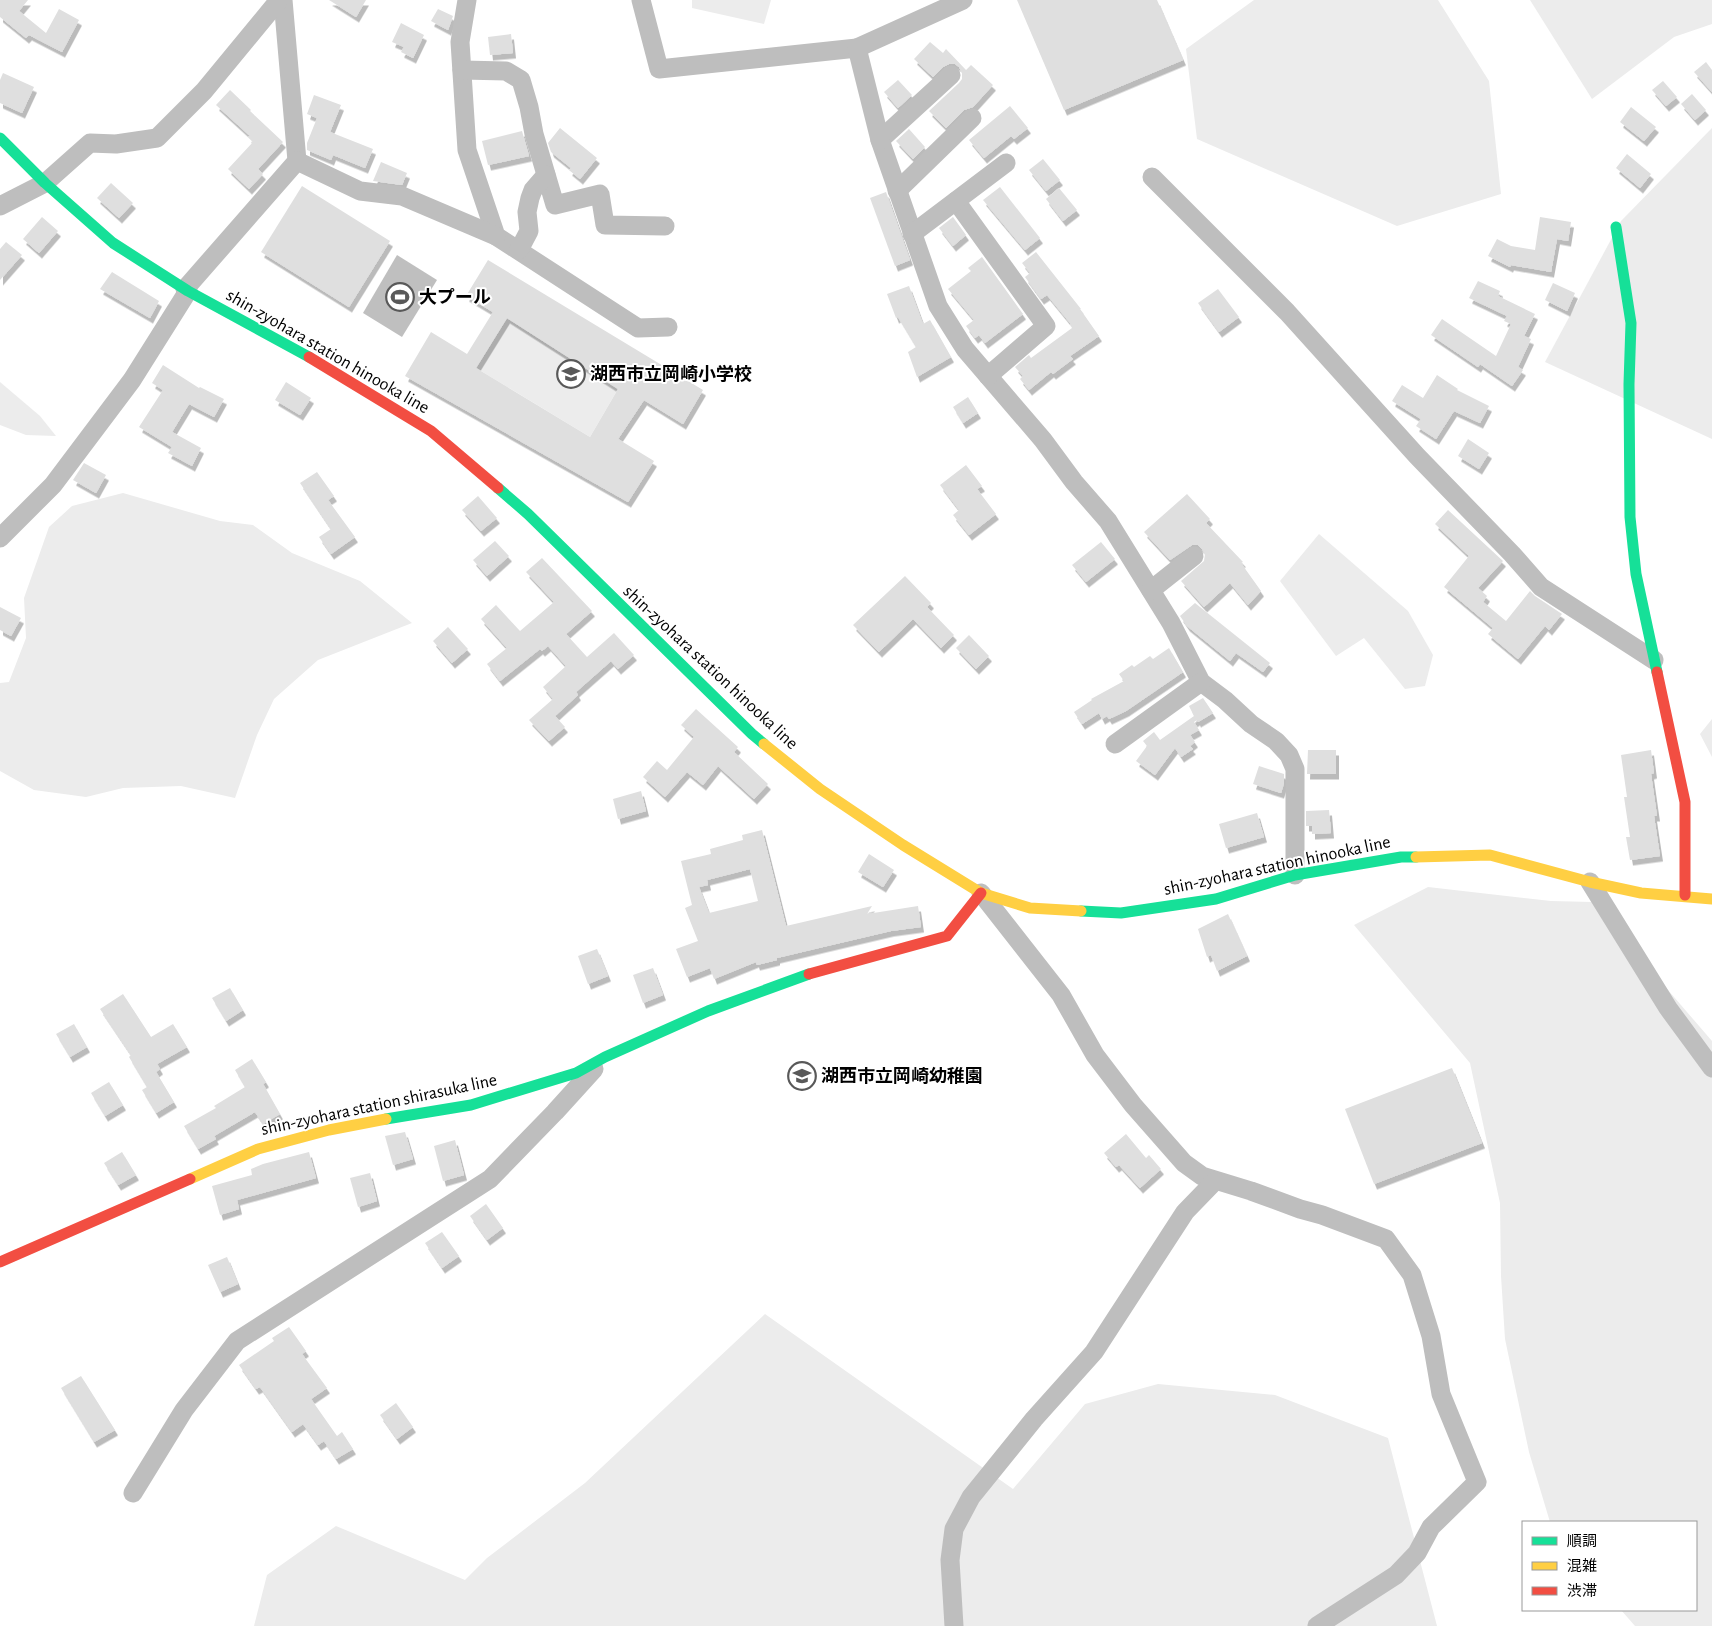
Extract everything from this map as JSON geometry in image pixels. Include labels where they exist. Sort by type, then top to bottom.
[{"type":"main road","name":"shin-zyohara station hinooka line","points":[[0,138],[46,183],[113,243],[187,290],[322,364],[431,431],[528,514],[752,734],[820,789],[902,845],[981,893],[1030,908],[1121,913],[1216,899],[1295,875],[1402,857],[1490,855],[1590,882],[1641,893],[1685,895],[1712,899]]},
{"type":"main road","points":[[1616,227],[1631,323],[1629,384],[1630,517],[1636,574],[1685,802],[1685,895]]},
{"type":"main road","name":"shin-zyohara station shirasuka line","points":[[0,1262],[258,1149],[329,1130],[471,1105],[576,1073],[605,1057],[708,1011],[816,972],[947,936],[981,893]]},
{"type":"street","points":[[0,206],[46,183],[90,143],[116,144],[157,138],[204,90],[279,0]]},
{"type":"street","points":[[0,538],[53,485],[132,380],[187,290],[296,161],[283,0]]},
{"type":"street","points":[[467,0],[460,42],[468,150],[496,236]]},
{"type":"street","points":[[641,0],[659,70],[857,48],[963,0]]},
{"type":"street","points":[[857,48],[880,140],[942,315],[965,349],[1043,440],[1074,482],[1108,521],[1171,623],[1201,682],[1225,700],[1251,724],[1276,741],[1289,755],[1295,769],[1295,875]]},
{"type":"street","points":[[462,70],[506,70],[521,80],[534,134],[555,205]]},
{"type":"street","points":[[880,140],[951,75]]},
{"type":"street","points":[[897,191],[972,118]]},
{"type":"street","points":[[296,161],[360,191],[402,196],[496,236],[638,328],[668,327]]},
{"type":"street","points":[[912,234],[1006,163]]},
{"type":"street","points":[[519,250],[529,231],[528,207],[534,190],[546,175]]},
{"type":"street","points":[[1152,177],[1287,312],[1417,456],[1512,554],[1541,588],[1654,660]]},
{"type":"street","points":[[528,207],[555,205],[600,194],[605,225],[665,226]]},
{"type":"street","points":[[956,201],[1046,326],[988,376]]},
{"type":"street","points":[[1151,590],[1194,556]]},
{"type":"street","points":[[1115,744],[1201,682]]},
{"type":"street","points":[[1590,882],[1668,1008],[1712,1068]]},
{"type":"street","points":[[981,893],[1061,995],[1095,1055],[1133,1105],[1184,1163],[1202,1176],[1215,1181],[1251,1191],[1300,1209],[1322,1214],[1386,1239],[1412,1275],[1431,1336],[1441,1394],[1477,1482],[1430,1527],[1417,1553],[1396,1575],[1317,1626]]},
{"type":"street","points":[[133,1492],[184,1410],[237,1340],[490,1179],[550,1118],[605,1057]]},
{"type":"street","points":[[954,1626],[950,1560],[954,1530],[970,1497],[1094,1352],[1185,1212],[1215,1181]]},
{"type":"shaded area","points":[[692,0],[771,0],[764,24],[692,8]]},
{"type":"shaded area","points":[[1254,0],[1438,0],[1489,81],[1501,194],[1397,226],[1197,139],[1186,49]]},
{"type":"shaded area","points":[[1530,0],[1712,0],[1712,24],[1674,37],[1592,99]]},
{"type":"shaded area","points":[[1712,128],[1712,439],[1545,362],[1621,221]]},
{"type":"shaded area","name":"大プール","points":[[397,255],[437,280],[402,337],[363,313]]},
{"type":"shaded area","points":[[507,318],[618,389],[590,437],[476,368]]},
{"type":"shaded area","points":[[0,382],[40,416],[56,436],[26,435],[0,425]]},
{"type":"shaded area","points":[[123,493],[220,521],[253,525],[292,553],[360,581],[412,623],[318,660],[274,699],[257,735],[235,798],[181,786],[123,788],[86,797],[34,790],[0,771],[0,683],[9,682],[26,638],[24,598],[49,527],[72,506]]},
{"type":"shaded area","points":[[1319,534],[1408,611],[1433,655],[1425,686],[1405,689],[1364,638],[1336,656],[1280,581]]},
{"type":"shaded area","points":[[1712,719],[1712,757],[1700,734]]},
{"type":"shaded area","points":[[1428,887],[1551,901],[1592,902],[1712,1041],[1712,1626],[1635,1626],[1622,1611],[1697,1611],[1697,1521],[1550,1521],[1529,1452],[1505,1339],[1501,1276],[1500,1203],[1470,1063],[1354,925]]},
{"type":"shaded area","points":[[765,1314],[1013,1489],[1085,1404],[1158,1384],[1275,1395],[1388,1438],[1437,1626],[254,1626],[267,1575],[336,1526],[465,1580],[487,1558],[585,1483]]},
{"type":"building","points":[[0,0],[28,0],[19,11],[46,33],[59,9],[79,20],[62,52],[29,35],[26,38],[0,17]]},
{"type":"building","points":[[329,0],[366,0],[356,17]]},
{"type":"building","points":[[1017,0],[1157,0],[1183,60],[1064,110]]},
{"type":"building","points":[[438,9],[453,16],[448,30],[431,21]]},
{"type":"building","points":[[401,23],[424,35],[413,58],[401,52],[404,47],[392,42]]},
{"type":"building","points":[[511,34],[513,53],[490,55],[488,37]]},
{"type":"building","points":[[930,42],[943,53],[946,49],[966,70],[971,65],[993,85],[973,107],[964,110],[946,128],[929,111],[959,83],[962,79],[962,73],[955,64],[949,64],[933,77],[914,59]]},
{"type":"building","points":[[1706,62],[1712,70],[1712,92],[1694,72]]},
{"type":"building","points":[[3,73],[34,87],[22,113],[0,103],[0,80]]},
{"type":"building","points":[[898,80],[912,95],[898,108],[884,92]]},
{"type":"building","points":[[1663,81],[1677,97],[1666,106],[1652,90]]},
{"type":"building","points":[[230,90],[283,142],[258,169],[263,174],[249,189],[228,169],[253,142],[248,137],[250,136],[216,105]]},
{"type":"building","points":[[1692,94],[1706,110],[1695,120],[1681,104]]},
{"type":"building","points":[[314,95],[341,105],[330,132],[373,149],[365,168],[333,155],[331,160],[307,150],[307,143],[317,118],[307,114]]},
{"type":"building","points":[[1010,106],[1028,128],[1014,139],[1011,136],[984,158],[969,140]]},
{"type":"building","points":[[1631,107],[1656,127],[1644,141],[1620,122]]},
{"type":"building","points":[[560,128],[597,158],[580,179],[569,170],[571,168],[551,152],[548,143]]},
{"type":"building","points":[[909,129],[925,147],[913,159],[896,141]]},
{"type":"building","points":[[522,131],[529,156],[488,165],[482,141]]},
{"type":"building","points":[[1627,154],[1651,174],[1640,188],[1616,168]]},
{"type":"building","points":[[1043,159],[1060,180],[1046,191],[1029,170]]},
{"type":"building","points":[[381,162],[407,173],[402,185],[373,181]]},
{"type":"building","points":[[111,183],[133,203],[119,218],[97,198]]},
{"type":"building","points":[[302,186],[390,241],[349,307],[261,252]]},
{"type":"building","points":[[1000,187],[1040,238],[1025,250],[983,200]]},
{"type":"building","points":[[1059,188],[1077,210],[1063,221],[1046,199]]},
{"type":"building","points":[[886,192],[910,260],[895,266],[870,198]]},
{"type":"building","points":[[42,217],[58,231],[39,253],[23,239]]},
{"type":"building","points":[[953,217],[966,235],[953,246],[939,228]]},
{"type":"building","points":[[1540,217],[1571,222],[1568,241],[1557,239],[1551,272],[1511,265],[1510,267],[1488,256],[1497,239],[1511,246],[1535,250]]},
{"type":"building","points":[[6,242],[22,255],[0,280],[0,249]]},
{"type":"building","points":[[1036,252],[1081,309],[1099,336],[1070,356],[1073,359],[1053,374],[1051,372],[1029,390],[1020,379],[1023,376],[1015,367],[1029,355],[1031,358],[1072,328],[1047,295],[1041,299],[1025,277],[1030,273],[1022,263]]},
{"type":"building","points":[[982,257],[1023,314],[985,343],[979,335],[975,338],[966,326],[974,320],[948,289],[971,271],[968,268]]},
{"type":"building","points":[[488,260],[703,390],[683,424],[644,400],[618,439],[654,461],[628,502],[405,376],[431,332],[467,354],[493,312],[466,296]],"holes":[[[507,318],[618,389],[590,437],[476,368]]]},
{"type":"building","points":[[112,272],[159,301],[150,318],[100,289]]},
{"type":"building","points":[[1478,281],[1500,291],[1498,296],[1535,314],[1524,336],[1531,339],[1518,367],[1523,370],[1512,386],[1480,364],[1478,367],[1431,335],[1442,319],[1496,356],[1511,324],[1504,321],[1507,316],[1469,298]]},
{"type":"building","points":[[1553,283],[1575,293],[1567,311],[1545,300]]},
{"type":"building","points":[[909,286],[923,324],[930,320],[951,357],[917,377],[908,352],[916,347],[898,317],[896,318],[887,294]]},
{"type":"building","points":[[1218,289],[1239,317],[1219,332],[1198,303]]},
{"type":"building","points":[[163,365],[199,388],[224,399],[214,417],[189,404],[172,432],[201,448],[192,466],[168,453],[172,447],[139,427],[163,390],[152,383]]},
{"type":"building","points":[[1437,375],[1457,390],[1489,406],[1480,423],[1454,411],[1436,439],[1416,426],[1421,419],[1392,401],[1402,385],[1423,398]]},
{"type":"building","points":[[286,382],[311,398],[300,415],[275,400]]},
{"type":"building","points":[[968,397],[978,413],[963,423],[953,407]]},
{"type":"building","points":[[1468,439],[1489,453],[1479,469],[1458,456]]},
{"type":"building","points":[[84,463],[106,475],[96,493],[73,480]]},
{"type":"building","points":[[966,465],[982,486],[977,489],[996,514],[969,535],[953,515],[959,510],[940,485]]},
{"type":"building","points":[[317,472],[334,496],[328,500],[355,537],[331,554],[319,537],[331,529],[300,483]]},
{"type":"building","points":[[1187,494],[1210,519],[1206,523],[1243,562],[1241,563],[1261,591],[1248,605],[1230,583],[1204,607],[1181,581],[1204,561],[1205,554],[1202,549],[1198,545],[1192,545],[1170,560],[1144,532]]},
{"type":"building","points":[[478,496],[497,518],[481,531],[462,510]]},
{"type":"building","points":[[1448,510],[1503,561],[1478,588],[1487,596],[1483,602],[1506,621],[1530,591],[1562,614],[1549,630],[1545,626],[1518,659],[1488,634],[1493,628],[1444,587],[1469,556],[1435,524]]},
{"type":"building","points":[[495,541],[509,556],[487,576],[473,560]]},
{"type":"building","points":[[1101,542],[1115,559],[1086,582],[1072,565]]},
{"type":"building","points":[[542,558],[592,611],[566,634],[587,657],[614,633],[634,655],[618,669],[611,661],[576,692],[578,695],[555,716],[565,727],[549,741],[529,720],[553,699],[543,687],[566,666],[548,646],[542,651],[540,649],[500,681],[487,664],[507,648],[481,619],[496,605],[520,631],[554,602],[526,572]]},
{"type":"building","points":[[905,576],[931,603],[927,607],[954,635],[941,648],[913,619],[879,652],[853,625]]},
{"type":"building","points":[[1195,603],[1270,663],[1263,672],[1236,653],[1230,661],[1187,626],[1180,616]]},
{"type":"building","points":[[0,607],[21,618],[11,636],[0,630]]},
{"type":"building","points":[[448,627],[468,649],[452,663],[433,641]]},
{"type":"building","points":[[969,635],[989,656],[976,669],[956,648]]},
{"type":"building","points":[[1169,648],[1183,672],[1126,711],[1109,719],[1107,716],[1102,719],[1099,713],[1082,724],[1074,712],[1091,699],[1124,681],[1119,674],[1132,665],[1134,667],[1150,656],[1153,659]]},
{"type":"building","points":[[1203,698],[1213,713],[1198,722],[1197,720],[1194,722],[1199,730],[1190,735],[1195,742],[1190,746],[1193,749],[1181,757],[1175,748],[1155,775],[1136,761],[1147,746],[1143,741],[1154,732],[1160,740],[1194,716],[1189,706]]},
{"type":"building","points":[[696,709],[738,747],[734,752],[768,784],[754,799],[718,766],[703,785],[687,772],[665,797],[643,777],[657,761],[667,770],[694,737],[681,725]]},
{"type":"building","points":[[1308,750],[1336,750],[1336,774],[1307,774]]},
{"type":"building","points":[[1651,750],[1654,773],[1651,774],[1657,816],[1654,816],[1660,856],[1630,860],[1626,837],[1630,837],[1624,797],[1627,797],[1621,755]]},
{"type":"building","points":[[1259,766],[1284,774],[1281,793],[1253,784]]},
{"type":"building","points":[[641,791],[646,811],[618,819],[613,799]]},
{"type":"building","points":[[1329,810],[1331,833],[1312,834],[1312,826],[1306,826],[1306,811]]},
{"type":"building","points":[[1257,813],[1264,837],[1226,848],[1219,824]]},
{"type":"building","points":[[762,830],[786,926],[872,906],[867,914],[918,906],[921,927],[891,931],[777,958],[777,960],[757,965],[756,962],[714,979],[710,968],[687,977],[676,949],[698,941],[685,908],[692,905],[681,861],[711,854],[710,849],[743,840],[742,835]],"holes":[[[750,869],[758,901],[709,913],[699,887],[708,885],[707,880]]]},
{"type":"building","points":[[869,854],[894,870],[883,887],[858,872]]},
{"type":"building","points":[[1228,914],[1247,956],[1217,971],[1211,955],[1207,957],[1198,929]]},
{"type":"building","points":[[597,949],[608,976],[588,984],[578,956]]},
{"type":"building","points":[[653,968],[663,995],[643,1003],[633,975]]},
{"type":"building","points":[[230,988],[243,1010],[226,1021],[212,998]]},
{"type":"building","points":[[123,994],[151,1037],[173,1024],[187,1047],[157,1064],[160,1069],[156,1072],[174,1102],[156,1113],[142,1090],[147,1087],[129,1057],[131,1055],[100,1009]]},
{"type":"building","points":[[74,1024],[87,1047],[70,1057],[56,1034]]},
{"type":"building","points":[[252,1059],[266,1082],[263,1084],[280,1114],[263,1124],[255,1112],[214,1136],[216,1139],[198,1149],[184,1126],[216,1108],[214,1106],[245,1087],[235,1070]]},
{"type":"building","points":[[1452,1068],[1482,1143],[1374,1184],[1345,1109]]},
{"type":"building","points":[[109,1082],[123,1105],[105,1116],[91,1093]]},
{"type":"building","points":[[405,1132],[413,1159],[393,1165],[385,1136]]},
{"type":"building","points":[[1126,1134],[1146,1158],[1149,1155],[1161,1169],[1140,1188],[1119,1165],[1116,1167],[1104,1153]]},
{"type":"building","points":[[455,1140],[464,1175],[443,1181],[434,1146]]},
{"type":"building","points":[[122,1152],[136,1175],[118,1185],[104,1163]]},
{"type":"building","points":[[309,1152],[316,1178],[237,1200],[239,1209],[220,1215],[212,1186],[252,1175],[251,1169],[263,1164]]},
{"type":"building","points":[[370,1173],[377,1201],[358,1207],[350,1178]]},
{"type":"building","points":[[486,1204],[503,1228],[487,1240],[470,1216]]},
{"type":"building","points":[[442,1232],[459,1256],[442,1268],[425,1243]]},
{"type":"building","points":[[227,1257],[238,1284],[220,1292],[208,1265]]},
{"type":"building","points":[[289,1327],[306,1351],[302,1354],[327,1388],[311,1399],[337,1436],[342,1432],[353,1449],[336,1459],[324,1441],[318,1445],[303,1424],[292,1432],[260,1387],[256,1389],[239,1365],[274,1341],[272,1338]]},
{"type":"building","points":[[81,1376],[115,1430],[94,1442],[61,1388]]},
{"type":"building","points":[[396,1403],[413,1427],[397,1439],[380,1415]]},
{"type":"traffic: fast","points":[[0,138],[45,183],[113,243],[188,291],[309,357]]},
{"type":"traffic: fast","points":[[1616,227],[1631,323],[1629,384],[1630,517],[1636,574],[1657,672]]},
{"type":"traffic: fast","points":[[498,488],[528,514],[764,744]]},
{"type":"traffic: fast","points":[[1081,911],[1121,913],[1216,899],[1295,875],[1401,857],[1416,857]]},
{"type":"traffic: fast","points":[[386,1119],[471,1105],[576,1073],[605,1057],[708,1011],[809,974]]},
{"type":"traffic: slow","points":[[764,744],[820,789],[903,845],[981,893],[1030,908],[1081,911]]},
{"type":"traffic: slow","points":[[1416,857],[1490,855],[1590,882],[1641,893],[1712,899]]},
{"type":"traffic: slow","points":[[190,1179],[258,1149],[329,1130],[386,1119]]},
{"type":"traffic: jam","points":[[309,357],[431,431],[498,488]]},
{"type":"traffic: jam","points":[[1657,672],[1685,802],[1685,895]]},
{"type":"traffic: jam","points":[[809,974],[947,936],[981,893]]},
{"type":"traffic: jam","points":[[0,1262],[190,1179]]},
{"type":"place","name":"大プール","points":[[400,297]]},
{"type":"place","name":"湖西市立岡崎小学校","points":[[571,374]]},
{"type":"place","name":"湖西市立岡崎幼稚園","points":[[802,1076]]}]
